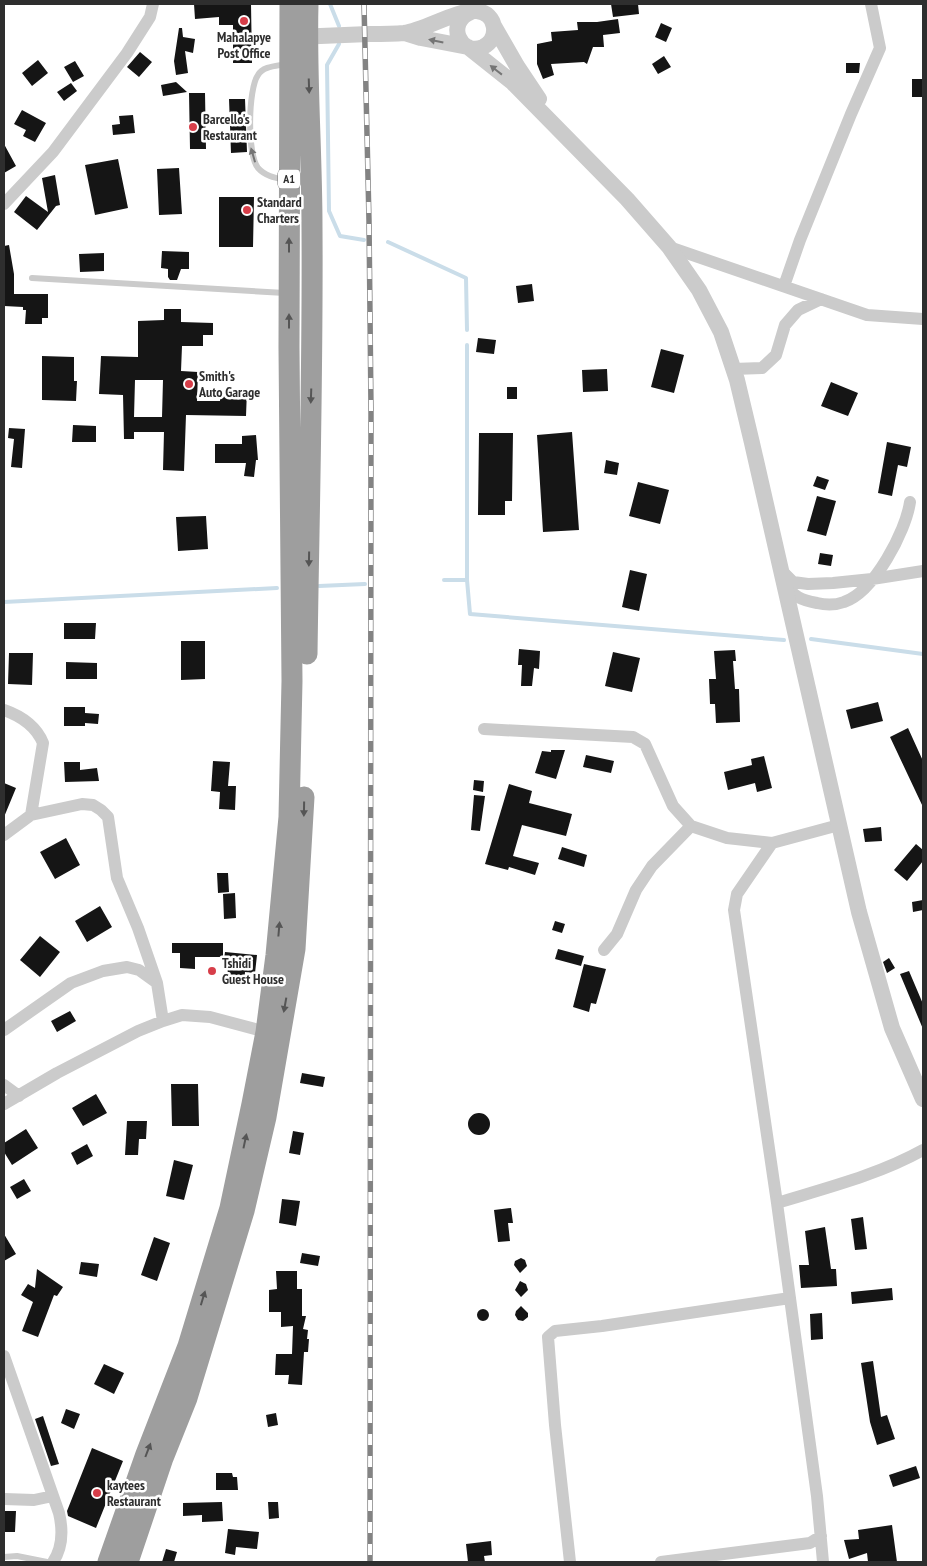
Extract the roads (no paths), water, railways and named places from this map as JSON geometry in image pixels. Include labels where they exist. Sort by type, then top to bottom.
[{"type":"highway","name":"A1","points":[[128,1562],[163,1458],[187,1398],[244,1211],[266,1117],[294,949],[304,822],[301,184],[298,37],[290,4]]},
{"type":"highway","name":"A1","points":[[301,184],[289,64],[308,4]]},
{"type":"highway","name":"A1","points":[[108,1562],[146,1454],[188,1346],[227,1217],[266,1032],[290,817],[301,295]]},
{"type":"street","points":[[4,204],[54,152],[128,53],[150,17],[153,4]]},
{"type":"street","points":[[784,286],[800,240],[880,48],[871,4]]},
{"type":"street","points":[[405,33],[447,19],[467,8],[491,16],[529,84],[582,151]]},
{"type":"street","points":[[467,8],[467,14],[460,21],[457,31],[460,40],[512,82],[582,151],[627,199],[669,247],[699,290],[721,332],[733,369],[859,912],[892,1028],[923,1099]]},
{"type":"street","points":[[298,37],[405,33],[455,45],[479,48],[490,42],[494,32],[491,16]]},
{"type":"street","points":[[669,247],[867,315],[923,320]]},
{"type":"street","points":[[733,369],[762,368],[776,355],[785,325],[798,310],[821,299]]},
{"type":"street","points":[[782,576],[794,595],[809,602],[823,604],[843,603],[856,596],[868,585],[901,532],[908,514],[910,502]]},
{"type":"street","points":[[782,576],[793,582],[833,583],[923,571]]},
{"type":"street","points":[[4,710],[13,713],[31,725],[38,732],[43,743],[32,815]]},
{"type":"street","points":[[484,729],[633,737],[645,744],[673,806],[691,826],[727,838],[772,842],[839,825]]},
{"type":"street","points":[[4,835],[32,815],[82,804],[93,805],[108,817],[117,878],[138,928],[157,983],[163,1020]]},
{"type":"street","points":[[604,950],[617,934],[636,890],[652,866],[691,826]]},
{"type":"street","points":[[772,842],[737,894],[734,910],[790,1298],[817,1496],[823,1562]]},
{"type":"street","points":[[4,1030],[71,983],[103,971],[127,967],[139,970],[157,983]]},
{"type":"street","points":[[4,1104],[65,1069],[163,1020],[182,1015],[210,1017],[266,1032]]},
{"type":"street","points":[[4,1086],[19,1096]]},
{"type":"street","points":[[777,1203],[848,1181],[923,1150]]},
{"type":"street","points":[[570,1562],[555,1425],[548,1337],[556,1331],[790,1298]]},
{"type":"street","points":[[4,1356],[59,1512],[62,1528],[60,1547],[53,1562]]},
{"type":"street","points":[[4,1499],[34,1500],[53,1496]]},
{"type":"street","points":[[660,1562],[810,1544],[821,1536]]},
{"type":"lane","points":[[289,64],[269,67],[258,73],[252,88],[250,144],[253,159],[259,169],[270,176],[301,184]]},
{"type":"lane","points":[[32,278],[301,295]]},
{"type":"lane","points":[[4,1557],[17,1556],[47,1562]]},
{"type":"waterway","points":[[330,4],[339,26]]},
{"type":"waterway","points":[[339,44],[327,65],[329,211],[340,236],[364,240]]},
{"type":"waterway","points":[[388,242],[466,278],[467,330]]},
{"type":"waterway","points":[[467,345],[467,580],[470,614],[784,640]]},
{"type":"waterway","points":[[444,580],[467,580]]},
{"type":"waterway","points":[[319,586],[365,584]]},
{"type":"waterway","points":[[4,602],[277,588]]},
{"type":"waterway","points":[[811,639],[923,654]]},
{"type":"railway","points":[[364,4],[371,408],[370,1562]]},
{"type":"place","name":"Mahalapye Post Office","points":[[244,21]]},
{"type":"place","name":"Barcello's Restaurant","points":[[193,127]]},
{"type":"place","name":"Standard Charters","points":[[247,210]]},
{"type":"place","name":"Smith's Auto Garage","points":[[189,384]]},
{"type":"place","name":"Tshidi Guest House","points":[[212,971]]},
{"type":"place","name":"kaytees Restaurant","points":[[97,1493]]}]
